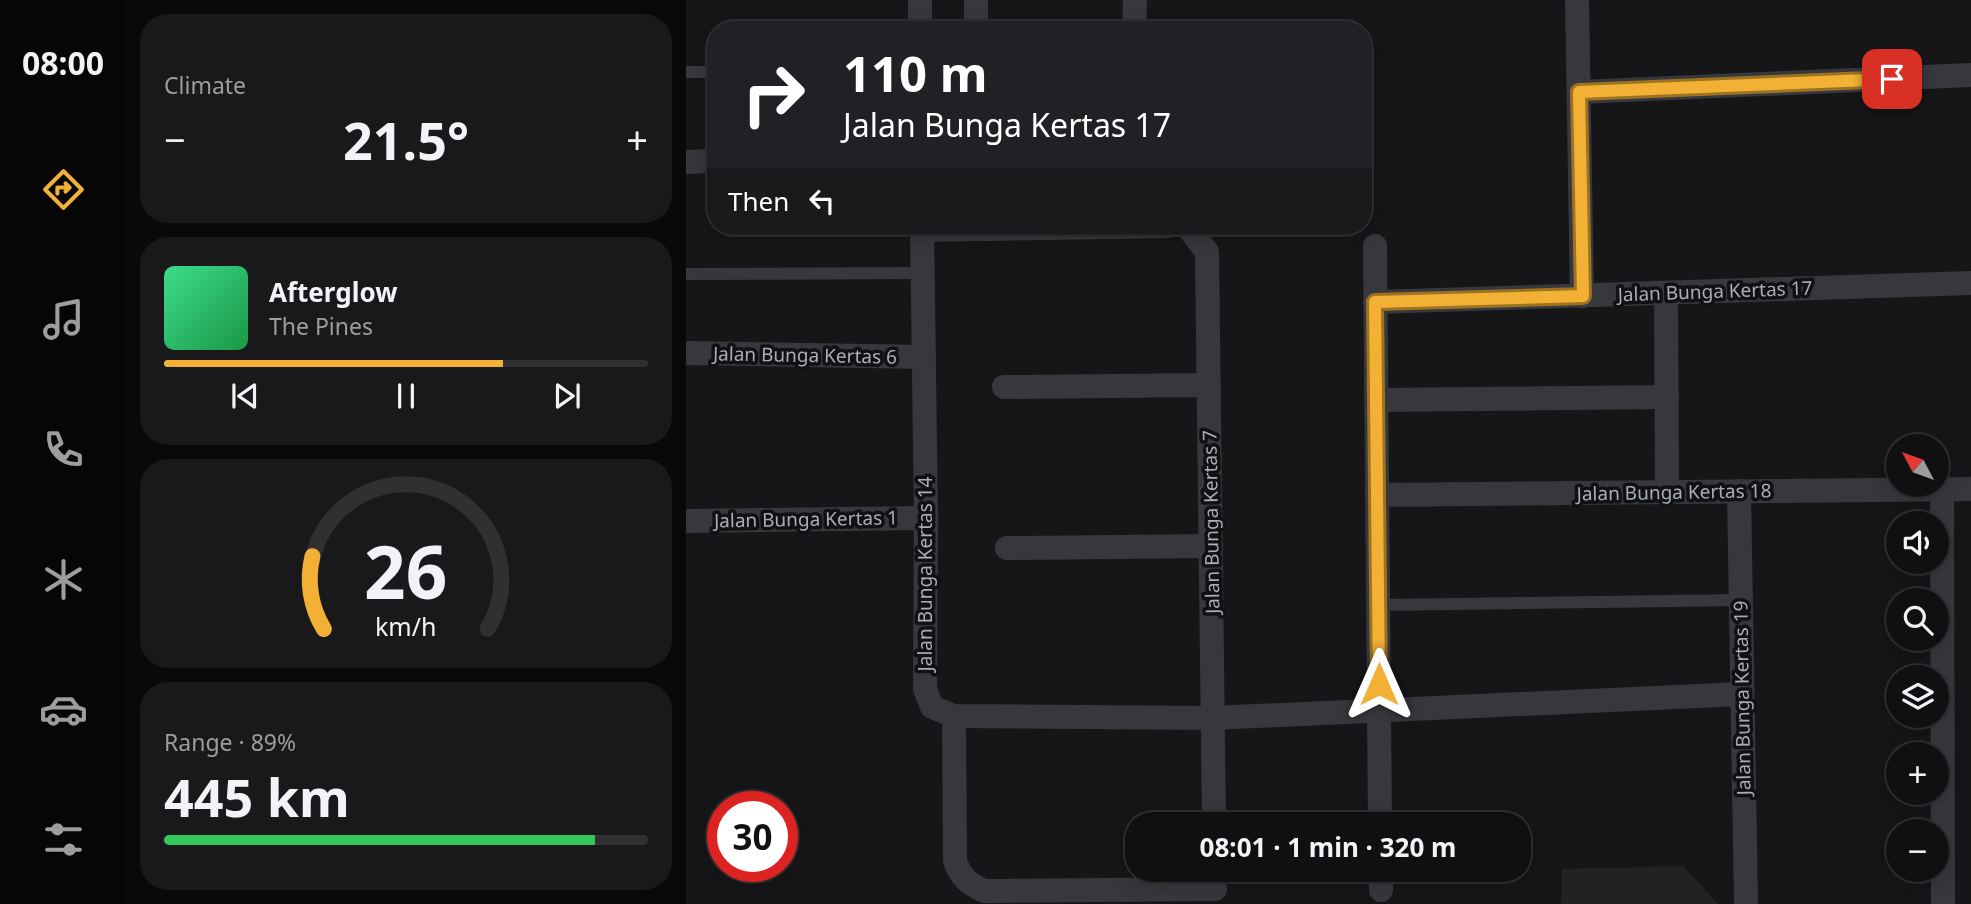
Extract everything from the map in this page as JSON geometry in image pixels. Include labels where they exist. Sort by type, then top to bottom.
[{"type":"street","points":[[920,0],[920,21]]},
{"type":"street","points":[[976,0],[976,21]]},
{"type":"street","points":[[1134,21],[1135,0]]},
{"type":"street","points":[[1577,0],[1583,296]]},
{"type":"street","points":[[1579,92],[1971,75]]},
{"type":"street","points":[[686,162],[707,161]]},
{"type":"street","name":"Jalan Bunga Kertas 14","points":[[922,235],[926,518],[925,689],[932,707],[954,716]]},
{"type":"street","name":"Jalan Bunga Kertas 7","points":[[1194,235],[1207,252],[1214,812]]},
{"type":"street","points":[[1374,246],[1380,812]]},
{"type":"street","name":"Jalan Bunga Kertas 17","points":[[1375,302],[1971,283]]},
{"type":"street","points":[[1666,293],[1667,492]]},
{"type":"street","name":"Jalan Bunga Kertas 6","points":[[686,353],[924,357]]},
{"type":"street","points":[[1004,387],[1209,385]]},
{"type":"street","points":[[1376,400],[1667,397]]},
{"type":"street","name":"Jalan Bunga Kertas 18","points":[[1950,489],[1971,489]]},
{"type":"street","name":"Jalan Bunga Kertas 18","points":[[1377,495],[1886,490]]},
{"type":"street","name":"Jalan Bunga Kertas 19","points":[[1739,491],[1746,904]]},
{"type":"street","points":[[1942,497],[1942,904]]},
{"type":"street","name":"Jalan Bunga Kertas 1","points":[[686,521],[926,518]]},
{"type":"street","points":[[1007,548],[1211,546]]},
{"type":"street","points":[[1215,887],[984,891],[969,884],[959,873],[955,862],[954,716],[1213,718],[1742,694]]},
{"type":"lane","points":[[686,72],[707,72]]},
{"type":"lane","points":[[686,274],[922,273]]},
{"type":"lane","points":[[1379,605],[1741,600]]},
{"type":"shaded area","points":[[1683,866],[1718,904],[1561,904],[1562,869]]},
{"type":"route","points":[[1379,684],[1375,302],[1583,296],[1579,92],[1892,79]]}]
